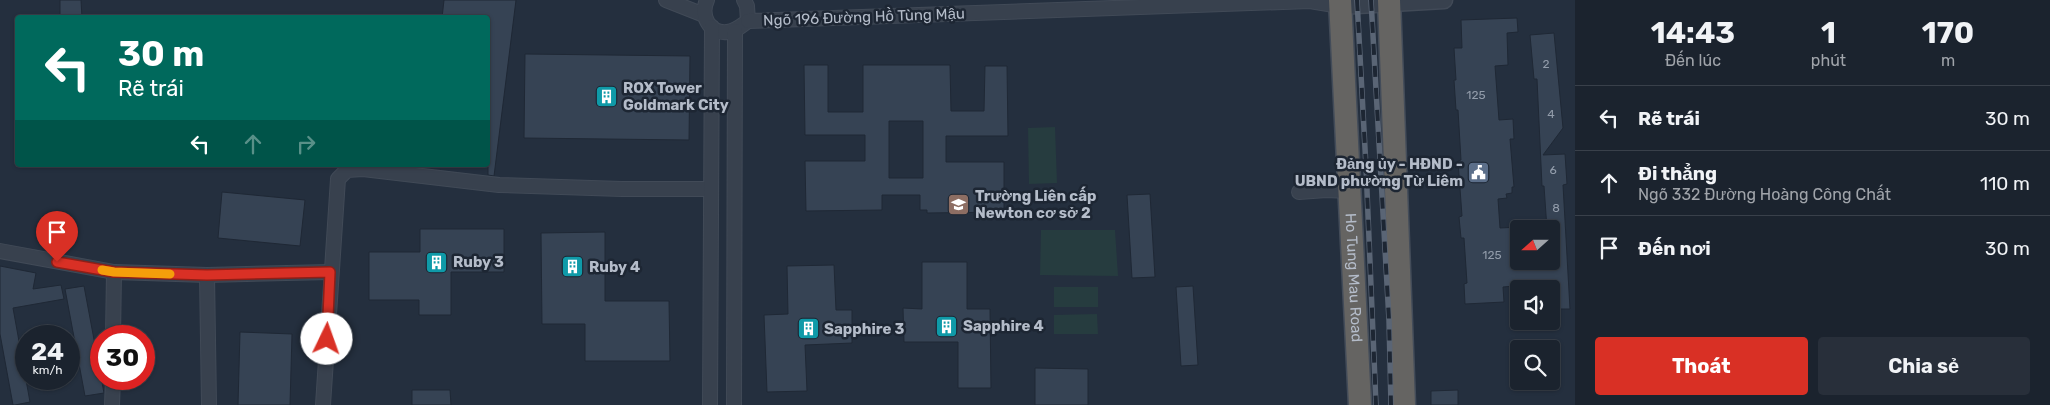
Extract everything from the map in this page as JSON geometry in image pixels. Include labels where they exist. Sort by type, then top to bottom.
[{"type":"highway","points":[[1389,1],[1404,405]]},
{"type":"highway","name":"Ho Tung Mau Road","points":[[1340,3],[1360,405]]},
{"type":"street","points":[[666,0],[708,21],[716,30],[725,33],[735,31],[748,22],[747,6],[744,0]]},
{"type":"street","points":[[707,0],[704,6],[708,21],[711,188],[710,405]]},
{"type":"street","points":[[1340,3],[1444,0]]},
{"type":"street","name":"Ngõ 196 Đường Hồ Tùng Mậu","points":[[748,22],[1286,1],[1340,3]]},
{"type":"street","points":[[734,405],[735,31]]},
{"type":"street","points":[[323,405],[330,272],[338,179],[347,170],[363,169],[499,184],[622,189],[711,188]]},
{"type":"street","points":[[1300,192],[1349,191]]},
{"type":"street","points":[[0,251],[114,272],[207,275],[330,272]]},
{"type":"street","points":[[113,325],[114,272]]},
{"type":"street","points":[[207,275],[209,405]]},
{"type":"street","points":[[112,390],[112,405]]},
{"type":"green space","points":[[1055,127],[1057,183],[1029,184],[1028,128]]},
{"type":"green space","points":[[1041,230],[1115,230],[1118,276],[1040,275]]},
{"type":"green space","points":[[1054,287],[1098,287],[1098,307],[1054,307]]},
{"type":"green space","points":[[1097,314],[1098,334],[1054,334],[1054,315]]},
{"type":"building","points":[[60,0],[81,0],[82,15],[60,15]]},
{"type":"building","points":[[444,0],[516,0],[494,176],[488,175],[488,167],[490,167],[490,15],[442,15]]},
{"type":"building","points":[[1517,18],[1518,32],[1507,33],[1508,65],[1495,66],[1499,120],[1513,119],[1514,139],[1510,139],[1514,187],[1512,187],[1512,193],[1506,194],[1507,198],[1498,199],[1500,228],[1510,227],[1510,270],[1560,270],[1560,220],[1546,220],[1544,186],[1542,186],[1537,79],[1534,79],[1530,35],[1554,33],[1563,128],[1543,155],[1565,154],[1567,184],[1563,185],[1570,309],[1560,309],[1560,280],[1510,280],[1510,286],[1503,287],[1504,302],[1465,304],[1464,284],[1467,283],[1464,238],[1461,238],[1459,217],[1462,216],[1458,161],[1461,160],[1454,80],[1456,80],[1454,48],[1462,48],[1461,20]]},
{"type":"building","name":"ROX Tower Goldmark City","points":[[525,54],[690,56],[689,140],[524,138]]},
{"type":"building","points":[[804,65],[828,65],[828,112],[863,112],[863,65],[950,65],[951,111],[984,111],[985,66],[1007,66],[1008,136],[946,136],[946,162],[1004,162],[1004,212],[927,213],[927,210],[920,210],[920,195],[882,195],[882,210],[806,211],[805,161],[865,161],[865,135],[805,135]],"holes":[[[889,121],[923,121],[923,178],[889,178]]]},
{"type":"building","points":[[222,192],[305,200],[300,246],[218,238]]},
{"type":"building","points":[[1150,194],[1155,277],[1132,278],[1127,195]]},
{"type":"building","name":"Ruby 3","points":[[420,229],[504,229],[504,272],[451,272],[451,315],[419,315],[419,300],[369,300],[369,252],[420,252]]},
{"type":"building","name":"Ruby 4","points":[[605,232],[605,301],[669,301],[670,361],[585,361],[585,324],[542,324],[541,233]]},
{"type":"building","name":"Sapphire 4","points":[[922,262],[967,262],[967,309],[990,309],[991,388],[958,388],[958,342],[904,342],[903,308],[922,309]]},
{"type":"building","name":"Sapphire 3","points":[[834,265],[836,310],[852,310],[852,343],[805,345],[807,391],[767,392],[764,315],[788,314],[787,266]]},
{"type":"building","points":[[0,266],[36,273],[33,289],[61,285],[64,299],[13,308],[16,325],[15,390],[28,390],[30,402],[13,405],[0,334]]},
{"type":"building","points":[[84,286],[91,325],[90,390],[103,390],[104,393],[85,396],[80,369],[80,325],[72,325],[65,289]]},
{"type":"building","points":[[1193,286],[1198,365],[1181,366],[1176,287]]},
{"type":"building","points":[[240,332],[292,334],[290,405],[238,405]]},
{"type":"building","points":[[1035,368],[1088,369],[1088,405],[1035,405]]},
{"type":"building","points":[[412,390],[450,390],[451,405],[412,405]]},
{"type":"building","points":[[1458,390],[1458,405],[1431,405],[1431,391]]},
{"type":"railway","points":[[1357,0],[1376,405]]},
{"type":"railway","points":[[1371,0],[1389,320],[1391,405]]},
{"type":"slow traffic","points":[[102,270],[170,274]]},
{"type":"place","name":"ROX Tower Goldmark City","points":[[607,97]]},
{"type":"place","name":"Đảng ủy - HĐND - UBND phường Từ Liêm","points":[[1479,173]]},
{"type":"place","name":"Trường Liên cấp Newton cơ sở 2","points":[[959,205]]},
{"type":"place","name":"Ruby 3","points":[[437,262]]},
{"type":"place","name":"Ruby 4","points":[[573,267]]},
{"type":"place","name":"Sapphire 4","points":[[947,326]]},
{"type":"place","name":"Sapphire 3","points":[[808,329]]},
{"type":"route","points":[[57,262],[114,272],[207,275],[330,272],[327,339]]}]
